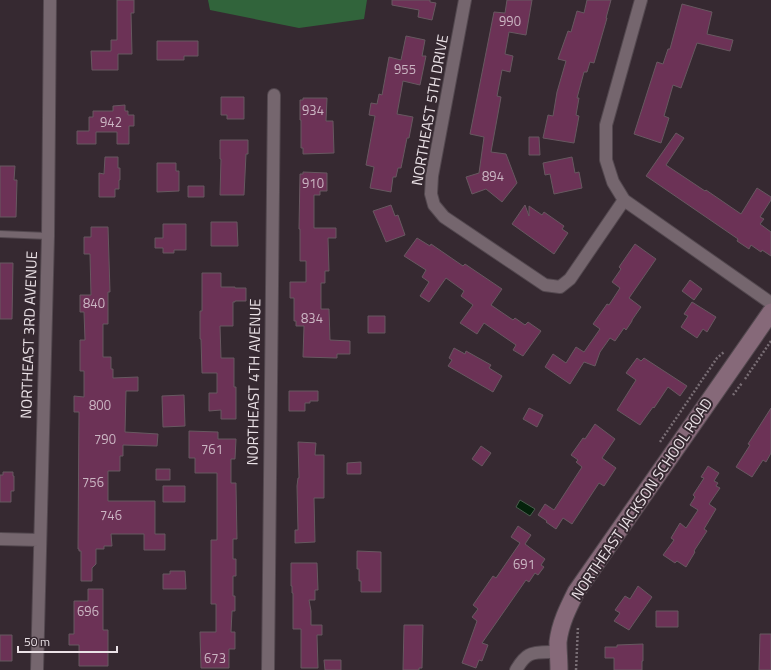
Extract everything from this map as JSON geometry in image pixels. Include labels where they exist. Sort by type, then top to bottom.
[{"type":"street","name":"NORTHEAST 3RD AVENUE","points":[[37,670],[39,540],[48,236],[50,0]]},
{"type":"street","name":"NORTHEAST 5TH DRIVE","points":[[465,0],[432,176],[431,194],[434,205],[444,217],[545,285],[560,287],[570,279],[624,200]]},
{"type":"street","points":[[641,0],[606,125],[606,160],[613,182],[624,200],[771,303]]},
{"type":"street","name":"NORTHEAST 4TH AVENUE","points":[[268,670],[274,95]]},
{"type":"street","name":"NORTHEAST JACKSON SCHOOL ROAD","points":[[559,670],[558,652],[560,632],[565,613],[581,584],[771,312]]},
{"type":"street","points":[[0,539],[39,540]]},
{"type":"street","points":[[516,670],[525,657],[532,653],[558,652]]},
{"type":"lane","points":[[0,234],[48,236]]},
{"type":"path","points":[[731,398],[771,341]]},
{"type":"path","points":[[576,670],[579,622]]},
{"type":"shaded area","points":[[208,0],[367,0],[364,19],[299,28],[210,10]]},
{"type":"shaded area","points":[[520,500],[535,509],[530,516],[516,507]]},
{"type":"building","points":[[117,0],[134,0],[134,13],[131,13],[132,54],[118,54],[118,70],[92,70],[91,51],[111,51],[111,40],[117,40]]},
{"type":"building","points":[[392,0],[430,0],[430,2],[436,3],[432,20],[418,17],[419,10],[392,5]]},
{"type":"building","points":[[507,0],[532,0],[526,35],[509,32],[505,54],[513,56],[510,72],[502,70],[497,96],[501,97],[491,152],[506,154],[517,183],[502,202],[486,189],[472,194],[466,177],[479,173],[484,137],[470,134],[494,12],[505,13]]},
{"type":"building","points":[[587,0],[611,0],[594,63],[590,62],[587,72],[584,72],[577,98],[579,98],[576,115],[579,116],[574,143],[543,138],[548,115],[553,116],[557,92],[566,61],[558,59],[568,31],[571,32],[577,11],[584,13]]},
{"type":"building","points":[[682,4],[712,12],[707,34],[733,40],[730,51],[697,43],[681,88],[673,85],[664,116],[669,118],[661,143],[634,134],[657,62],[663,64],[668,49],[670,49]]},
{"type":"building","points":[[406,36],[425,40],[422,56],[426,56],[420,85],[403,81],[397,114],[413,117],[401,168],[398,168],[396,177],[393,177],[391,192],[370,188],[374,167],[366,165],[375,116],[369,115],[371,103],[377,104],[379,94],[382,95],[389,57],[401,60]]},
{"type":"building","points":[[157,41],[198,41],[198,56],[184,56],[184,60],[157,60]]},
{"type":"building","points":[[221,97],[244,97],[244,119],[227,119],[227,115],[221,115]]},
{"type":"building","points":[[303,98],[327,98],[326,121],[333,121],[334,153],[303,154],[303,148],[301,148],[300,100],[303,100]]},
{"type":"building","points":[[125,105],[125,111],[128,111],[128,115],[134,115],[134,126],[129,126],[129,144],[117,144],[117,132],[96,132],[96,144],[77,144],[77,131],[89,131],[89,117],[93,117],[93,111],[113,111],[113,106]]},
{"type":"building","points":[[676,133],[684,138],[666,165],[741,214],[757,188],[771,197],[771,200],[760,217],[764,219],[760,224],[771,232],[771,256],[762,250],[761,252],[751,245],[749,249],[737,241],[738,239],[646,176]]},
{"type":"building","points":[[529,137],[539,137],[540,155],[529,155]]},
{"type":"building","points":[[220,140],[248,140],[244,195],[220,195]]},
{"type":"building","points":[[105,157],[118,157],[120,180],[119,189],[115,189],[115,197],[99,197],[99,173],[104,174]]},
{"type":"building","points":[[572,157],[575,173],[579,172],[582,188],[554,194],[550,174],[545,175],[543,163]]},
{"type":"building","points":[[157,163],[176,163],[176,171],[179,171],[179,191],[157,192]]},
{"type":"building","points":[[0,166],[15,166],[14,180],[17,180],[16,217],[0,217]]},
{"type":"building","points":[[303,172],[327,173],[327,191],[320,191],[320,195],[314,195],[314,228],[336,228],[336,238],[328,238],[329,271],[325,271],[325,283],[321,283],[321,309],[329,309],[330,340],[350,341],[350,354],[337,354],[337,358],[303,357],[304,326],[296,326],[296,321],[294,321],[294,298],[290,298],[290,282],[306,282],[306,261],[300,261],[299,229],[300,174],[303,174]]},
{"type":"building","points":[[188,186],[204,186],[204,197],[188,197]]},
{"type":"building","points":[[391,205],[395,216],[398,215],[405,235],[386,242],[373,211]]},
{"type":"building","points":[[525,205],[529,216],[529,206],[542,215],[544,212],[564,226],[562,229],[568,233],[554,254],[512,224]]},
{"type":"building","points":[[211,222],[237,222],[238,246],[211,246]]},
{"type":"building","points":[[163,224],[186,224],[186,250],[174,250],[174,253],[163,253],[163,248],[155,248],[155,238],[163,238]]},
{"type":"building","points":[[91,227],[108,227],[110,292],[108,292],[108,324],[103,324],[103,357],[111,357],[113,378],[138,377],[138,391],[126,391],[125,432],[158,434],[157,446],[123,445],[123,456],[120,456],[120,471],[108,471],[108,501],[155,501],[155,534],[165,534],[165,550],[144,550],[144,534],[111,534],[112,546],[104,546],[104,549],[96,549],[96,564],[92,568],[92,581],[81,581],[81,551],[78,549],[79,412],[74,412],[74,396],[84,397],[84,371],[80,371],[80,340],[85,340],[84,312],[80,312],[80,295],[91,295],[90,254],[84,254],[84,237],[91,237]]},
{"type":"building","points":[[417,238],[430,246],[431,244],[463,266],[465,264],[502,289],[491,305],[513,320],[515,318],[525,325],[528,322],[541,331],[523,356],[513,350],[516,345],[484,323],[477,334],[460,323],[473,305],[461,296],[464,291],[446,278],[429,302],[420,296],[429,282],[422,277],[426,270],[404,256]]},
{"type":"building","points":[[635,244],[656,259],[629,298],[641,307],[626,330],[624,328],[615,341],[610,338],[600,352],[595,366],[584,362],[570,384],[545,367],[553,354],[566,363],[576,347],[584,352],[600,329],[593,324],[607,304],[609,305],[620,288],[612,282],[621,269],[619,267]]},
{"type":"building","points":[[0,263],[13,263],[12,319],[0,319]]},
{"type":"building","points":[[202,273],[221,273],[221,287],[246,288],[246,301],[233,302],[233,326],[220,326],[221,358],[234,358],[236,419],[221,419],[221,410],[209,411],[209,393],[217,393],[217,373],[202,373],[200,311],[202,311]]},
{"type":"building","points":[[690,280],[702,289],[694,300],[682,291]]},
{"type":"building","points":[[692,302],[716,317],[707,332],[703,329],[697,338],[681,327],[688,316],[684,314]]},
{"type":"building","points":[[368,316],[385,316],[385,333],[368,333]]},
{"type":"building","points":[[454,348],[465,354],[466,351],[491,365],[489,368],[502,376],[493,392],[448,366],[452,360],[449,358]]},
{"type":"building","points":[[637,358],[641,361],[644,358],[687,386],[680,396],[668,387],[640,425],[617,410],[636,380],[626,373]]},
{"type":"building","points":[[289,391],[318,391],[318,401],[310,401],[310,403],[305,403],[305,411],[289,411]]},
{"type":"building","points":[[184,395],[185,426],[163,427],[162,396]]},
{"type":"building","points":[[529,408],[543,415],[537,427],[523,419]]},
{"type":"building","points":[[771,408],[771,453],[766,462],[763,460],[752,477],[736,467],[750,445],[748,444]]},
{"type":"building","points":[[595,424],[615,439],[602,458],[616,468],[604,486],[599,483],[572,524],[563,518],[556,529],[538,515],[545,504],[554,510],[582,467],[576,462],[578,460],[571,455],[583,438],[585,439]]},
{"type":"building","points":[[189,431],[218,432],[218,439],[236,439],[235,459],[231,459],[231,483],[236,483],[237,539],[233,539],[233,559],[236,559],[236,576],[233,576],[235,611],[232,611],[231,632],[235,632],[235,649],[229,649],[229,668],[201,668],[200,632],[216,632],[216,604],[211,604],[211,540],[217,540],[217,473],[195,473],[195,458],[189,458]]},
{"type":"building","points":[[298,442],[316,443],[315,455],[324,455],[324,498],[314,498],[315,542],[295,543],[295,530],[298,530]]},
{"type":"building","points":[[481,446],[491,453],[482,466],[472,459]]},
{"type":"building","points":[[361,462],[361,474],[347,474],[347,463]]},
{"type":"building","points":[[708,466],[719,473],[714,481],[718,483],[716,486],[720,488],[709,504],[716,509],[704,529],[707,531],[686,567],[677,561],[675,563],[663,555],[674,540],[671,538],[680,523],[686,528],[698,510],[690,505],[695,497],[693,495],[704,478],[701,477]]},
{"type":"building","points":[[156,469],[170,469],[170,480],[156,480]]},
{"type":"building","points":[[3,472],[13,472],[14,491],[11,491],[11,502],[0,502],[0,475],[3,475]]},
{"type":"building","points":[[163,486],[185,486],[185,502],[163,502]]},
{"type":"building","points":[[518,526],[531,535],[525,544],[545,559],[541,565],[544,567],[538,575],[535,573],[529,582],[526,580],[482,643],[488,645],[482,661],[479,660],[476,668],[462,663],[477,621],[472,617],[478,609],[473,605],[493,576],[496,578],[520,543],[511,537]]},
{"type":"building","points":[[357,551],[381,552],[381,592],[361,592],[359,569],[357,569]]},
{"type":"building","points":[[291,563],[317,563],[318,590],[315,590],[315,600],[309,600],[311,625],[322,625],[322,635],[317,635],[318,668],[301,668],[301,629],[293,629]]},
{"type":"building","points":[[170,571],[185,571],[186,589],[163,589],[163,574],[170,574]]},
{"type":"building","points":[[638,586],[652,597],[629,630],[614,621],[620,613],[615,610],[625,596],[630,599]]},
{"type":"building","points":[[88,589],[103,589],[103,630],[108,630],[108,666],[79,666],[79,645],[69,645],[69,634],[74,634],[74,601],[88,601]]},
{"type":"building","points":[[656,611],[678,611],[678,627],[656,627]]},
{"type":"building","points":[[404,625],[423,625],[422,668],[419,668],[419,670],[403,670]]},
{"type":"building","points":[[760,634],[771,634],[771,670],[759,670]]},
{"type":"building","points":[[0,635],[12,635],[12,661],[0,661]]},
{"type":"building","points":[[643,644],[642,670],[614,670],[614,658],[605,658],[605,647]]},
{"type":"building","points":[[324,660],[341,660],[341,670],[325,670]]}]
